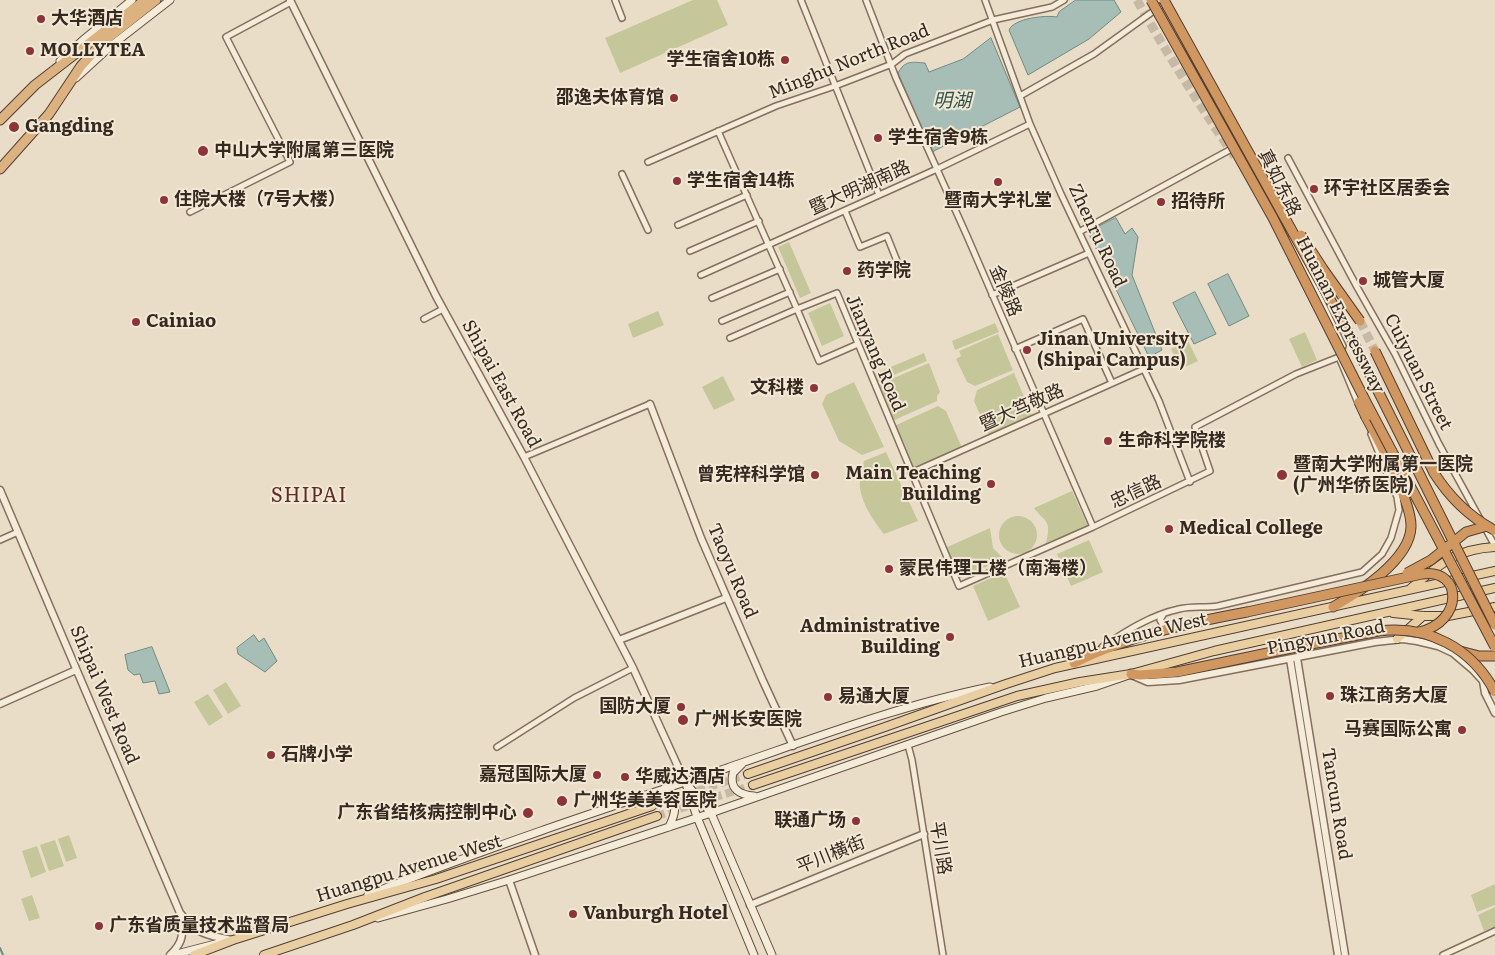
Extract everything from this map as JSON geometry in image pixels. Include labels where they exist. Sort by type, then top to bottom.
[{"type":"highway","points":[[0,120],[24,94],[145,0]]},
{"type":"highway","points":[[0,169],[49,114],[81,66],[134,8],[156,0]]},
{"type":"highway","name":"Huanan Expressway","points":[[1151,0],[1273,218],[1323,319],[1495,647]]},
{"type":"highway","name":"Huanan Expressway","points":[[1165,1],[1352,339],[1495,625]]},
{"type":"highway","points":[[1242,140],[1265,171],[1298,231],[1360,321]]},
{"type":"highway","points":[[1323,319],[1391,467],[1408,512],[1412,529],[1395,561],[1367,586],[1333,607]]},
{"type":"highway","points":[[1375,351],[1441,486],[1477,521],[1495,529]]},
{"type":"highway","points":[[1374,584],[1408,573],[1424,565],[1466,532],[1476,528],[1495,529]]},
{"type":"highway","points":[[1074,663],[1094,653],[1192,622],[1426,574],[1437,575],[1450,586],[1453,594],[1452,603],[1444,619],[1435,626],[1420,632]]},
{"type":"highway","points":[[1131,674],[1176,672],[1390,630],[1420,632],[1446,642],[1478,667],[1490,692]]},
{"type":"highway","points":[[1457,650],[1480,656],[1495,656]]},
{"type":"main road","points":[[68,86],[112,44],[170,0]]},
{"type":"main road","points":[[1409,590],[1442,562],[1473,550],[1495,546]]},
{"type":"main road","name":"Huangpu Avenue West","points":[[748,774],[948,706],[1006,684],[1074,663],[1495,571]]},
{"type":"main road","name":"Huangpu Avenue West","points":[[753,785],[1017,696],[1080,682],[1131,674],[1214,651],[1495,588]]},
{"type":"main road","points":[[1386,613],[1448,616],[1495,607]]},
{"type":"main road","points":[[1398,640],[1423,616]]},
{"type":"main road","points":[[353,925],[447,900],[711,813],[1017,706],[1098,686],[1131,674]]},
{"type":"main road","points":[[347,904],[455,861],[659,790],[944,696],[1006,684]]},
{"type":"main road","points":[[744,762],[733,773],[733,785],[740,794],[759,796]]},
{"type":"main road","points":[[685,782],[711,813],[772,955]]},
{"type":"main road","points":[[685,782],[697,817],[754,955]]},
{"type":"main road","points":[[659,790],[670,796],[674,802],[675,812],[668,827]]},
{"type":"main road","name":"Huangpu Avenue West","points":[[171,955],[234,940],[444,876],[652,806]]},
{"type":"main road","name":"Huangpu Avenue West","points":[[265,955],[657,816]]},
{"type":"main road","points":[[194,955],[234,940]]},
{"type":"street","points":[[615,0],[622,18]]},
{"type":"street","points":[[800,0],[879,195]]},
{"type":"street","name":"金陵路","points":[[866,0],[896,78],[1093,527]]},
{"type":"street","name":"Zhenru Road","points":[[986,0],[1030,124],[1159,401],[1190,482]]},
{"type":"street","name":"Minghu North Road","points":[[648,162],[776,106],[892,64],[905,54],[993,20],[1052,7],[1064,0]]},
{"type":"street","points":[[190,212],[290,162],[226,37],[290,1]]},
{"type":"street","name":"Shipai East Road","points":[[290,1],[443,309],[524,458],[619,640],[685,782]]},
{"type":"street","points":[[1020,96],[1094,54],[1165,1]]},
{"type":"street","name":"暨大明湖南路","points":[[700,275],[937,169],[1030,124]]},
{"type":"street","points":[[718,131],[819,361],[858,344]]},
{"type":"street","points":[[1080,232],[1242,140]]},
{"type":"street","name":"真如东路","points":[[1166,613],[1180,609],[1206,608],[1226,604],[1362,572],[1382,554],[1391,538],[1399,510],[1397,497],[1339,357],[1343,346],[1263,179],[1242,140]]},
{"type":"street","name":"Cuiyuan Street","points":[[1288,158],[1395,354],[1439,444],[1495,546]]},
{"type":"street","points":[[622,174],[648,230]]},
{"type":"street","points":[[678,225],[747,195]]},
{"type":"street","points":[[844,211],[860,247],[887,236],[899,266]]},
{"type":"street","points":[[690,251],[758,221]]},
{"type":"street","points":[[992,295],[1089,253]]},
{"type":"street","points":[[712,298],[780,269]]},
{"type":"street","points":[[722,321],[790,292]]},
{"type":"street","name":"Jianyang Road","points":[[797,309],[836,293],[959,586],[1093,527]]},
{"type":"street","points":[[424,319],[443,309]]},
{"type":"street","points":[[730,338],[797,309]]},
{"type":"street","points":[[1015,349],[1083,319],[1112,383]]},
{"type":"street","name":"忠信路","points":[[1093,527],[1210,471],[1194,427],[1296,374],[1339,357]]},
{"type":"street","name":"暨大笃敬路","points":[[911,473],[1144,368]]},
{"type":"street","points":[[524,458],[650,404]]},
{"type":"street","name":"Taoyu Road","points":[[650,404],[700,538],[793,746]]},
{"type":"street","name":"Shipai West Road","points":[[0,490],[180,913]]},
{"type":"street","points":[[0,540],[18,532]]},
{"type":"street","points":[[619,640],[726,598]]},
{"type":"street","points":[[1166,613],[1160,620],[1164,627],[1168,629]]},
{"type":"street","points":[[1094,653],[1124,632],[1166,613]]},
{"type":"street","name":"Pingyun Road","points":[[1131,674],[1142,681],[1165,682],[1202,677],[1398,640],[1428,643],[1453,653],[1473,670],[1490,692],[1495,713]]},
{"type":"street","name":"Tancun Road","points":[[1297,658],[1345,955]]},
{"type":"street","name":"Tancun Road","points":[[1290,659],[1338,955]]},
{"type":"street","points":[[497,746],[574,698],[633,668]]},
{"type":"street","points":[[0,704],[76,670]]},
{"type":"street","points":[[1490,692],[1494,676]]},
{"type":"street","name":"平川路","points":[[908,745],[943,955]]},
{"type":"street","name":"平川横街","points":[[750,905],[924,834]]},
{"type":"street","points":[[508,880],[535,955]]},
{"type":"street","points":[[180,913],[195,930],[234,940]]},
{"type":"street","points":[[171,955],[182,937],[180,913]]},
{"type":"street","points":[[1444,955],[1495,931]]},
{"type":"green space","points":[[693,0],[717,0],[728,25],[620,73],[605,38]]},
{"type":"green space","points":[[789,242],[811,293],[800,298],[778,247]]},
{"type":"green space","points":[[830,303],[844,336],[822,346],[808,313]]},
{"type":"green space","points":[[658,311],[664,325],[633,338],[628,324]]},
{"type":"green space","points":[[995,323],[999,332],[955,350],[952,341]]},
{"type":"green space","points":[[1305,332],[1317,360],[1302,367],[1289,339]]},
{"type":"green space","points":[[998,334],[1013,370],[975,386],[967,382],[956,359],[961,356],[959,351]]},
{"type":"green space","points":[[1188,341],[1198,361],[1181,369],[1171,349]]},
{"type":"green space","points":[[924,353],[927,361],[877,382],[874,374]]},
{"type":"green space","points":[[929,363],[940,392],[937,396],[937,401],[890,422],[875,386]]},
{"type":"green space","points":[[1014,373],[1033,418],[990,438],[974,401],[977,390]]},
{"type":"green space","points":[[723,376],[735,400],[714,410],[702,387]]},
{"type":"green space","points":[[854,382],[884,447],[862,455],[839,441],[822,404],[826,395]]},
{"type":"green space","points":[[938,406],[946,411],[963,450],[911,473],[892,427]]},
{"type":"green space","points":[[886,452],[918,521],[884,534],[864,502],[861,494],[860,475],[864,461]]},
{"type":"green space","points":[[1072,491],[1088,526],[1046,543],[1048,525],[1034,508]]},
{"type":"green space","points":[[1018,516],[1031,522],[1037,535],[1031,548],[1018,554],[1005,548],[999,535],[1005,522]]},
{"type":"green space","points":[[990,528],[993,548],[1004,559],[958,579],[945,548]]},
{"type":"green space","points":[[1089,540],[1103,572],[1071,586],[1057,554]]},
{"type":"green space","points":[[1004,572],[1020,607],[988,621],[973,586]]},
{"type":"green space","points":[[226,682],[241,706],[228,714],[213,690]]},
{"type":"green space","points":[[208,694],[223,717],[209,726],[194,702]]},
{"type":"green space","points":[[69,835],[77,858],[66,862],[58,839]]},
{"type":"green space","points":[[55,840],[64,866],[49,871],[40,845]]},
{"type":"green space","points":[[37,846],[46,872],[31,878],[22,851]]},
{"type":"green space","points":[[1495,884],[1495,905],[1477,912],[1471,895]]},
{"type":"green space","points":[[32,895],[40,918],[29,921],[21,899]]},
{"type":"green space","points":[[1495,907],[1495,927],[1484,931],[1478,915]]},
{"type":"water","points":[[1076,0],[1114,0],[1121,12],[1089,39],[1028,75],[1009,30],[1012,26],[1023,20],[1046,16],[1057,17],[1059,12]]},
{"type":"water","name":"明湖","points":[[991,38],[1020,107],[932,152],[898,73],[903,66],[913,62],[925,63],[929,72],[963,59]]},
{"type":"water","points":[[1116,218],[1125,234],[1132,228],[1138,237],[1132,275],[1162,350],[1149,357],[1088,232]]},
{"type":"water","points":[[1228,274],[1249,316],[1229,326],[1208,284]]},
{"type":"water","points":[[1195,292],[1216,334],[1194,344],[1173,303]]},
{"type":"water","points":[[254,635],[259,642],[264,638],[277,661],[265,672],[238,654],[237,648]]},
{"type":"water","points":[[152,647],[170,692],[159,694],[155,681],[143,683],[140,674],[134,675],[128,670],[125,655]]},
{"type":"waterway","points":[[0,948],[3,955]]},
{"type":"tunnel","points":[[1137,0],[1184,80],[1235,157]]},
{"type":"tunnel","points":[[1360,321],[1375,351]]},
{"type":"tunnel","points":[[652,806],[748,774]]},
{"type":"tunnel","points":[[657,816],[753,785]]},
{"type":"place","name":"大华酒店","points":[[41,19]]},
{"type":"place","name":"MOLLYTEA","points":[[30,51]]},
{"type":"place","name":"学生宿舍10栋","points":[[785,60]]},
{"type":"place","name":"邵逸夫体育馆","points":[[674,98]]},
{"type":"place","name":"Gangding","points":[[14,127]]},
{"type":"place","name":"学生宿舍9栋","points":[[878,138]]},
{"type":"place","name":"中山大学附属第三医院","points":[[203,151]]},
{"type":"place","name":"学生宿舍14栋","points":[[677,181]]},
{"type":"place","name":"暨南大学礼堂","points":[[998,182]]},
{"type":"place","name":"环宇社区居委会","points":[[1314,189]]},
{"type":"place","name":"住院大楼（7号大楼）","points":[[164,200]]},
{"type":"place","name":"招待所","points":[[1161,202]]},
{"type":"place","name":"药学院","points":[[847,271]]},
{"type":"place","name":"城管大厦","points":[[1363,281]]},
{"type":"place","name":"Cainiao","points":[[136,322]]},
{"type":"place","name":"Jinan University (Shipai Campus)","points":[[1027,350]]},
{"type":"place","name":"文科楼","points":[[814,388]]},
{"type":"place","name":"生命科学院楼","points":[[1108,441]]},
{"type":"place","name":"曾宪梓科学馆","points":[[815,475]]},
{"type":"place","name":"暨南大学附属第一医院 (广州华侨医院)","points":[[1282,475]]},
{"type":"place","name":"Main Teaching Building","points":[[991,484]]},
{"type":"place","name":"Medical College","points":[[1169,529]]},
{"type":"place","name":"蒙民伟理工楼（南海楼）","points":[[889,569]]},
{"type":"place","name":"Administrative Building","points":[[950,637]]},
{"type":"place","name":"珠江商务大厦","points":[[1330,696]]},
{"type":"place","name":"易通大厦","points":[[828,697]]},
{"type":"place","name":"国防大厦","points":[[681,707]]},
{"type":"place","name":"广州长安医院","points":[[683,720]]},
{"type":"place","name":"马赛国际公寓","points":[[1462,730]]},
{"type":"place","name":"石牌小学","points":[[271,755]]},
{"type":"place","name":"嘉冠国际大厦","points":[[597,775]]},
{"type":"place","name":"华威达酒店","points":[[625,777]]},
{"type":"place","name":"广州华美美容医院","points":[[562,801]]},
{"type":"place","name":"广东省结核病控制中心","points":[[528,813]]},
{"type":"place","name":"联通广场","points":[[856,821]]},
{"type":"place","name":"Vanburgh Hotel","points":[[573,914]]},
{"type":"place","name":"广东省质量技术监督局","points":[[99,926]]},
{"type":"district","name":"SHIPAI","points":[[309,496]]}]
